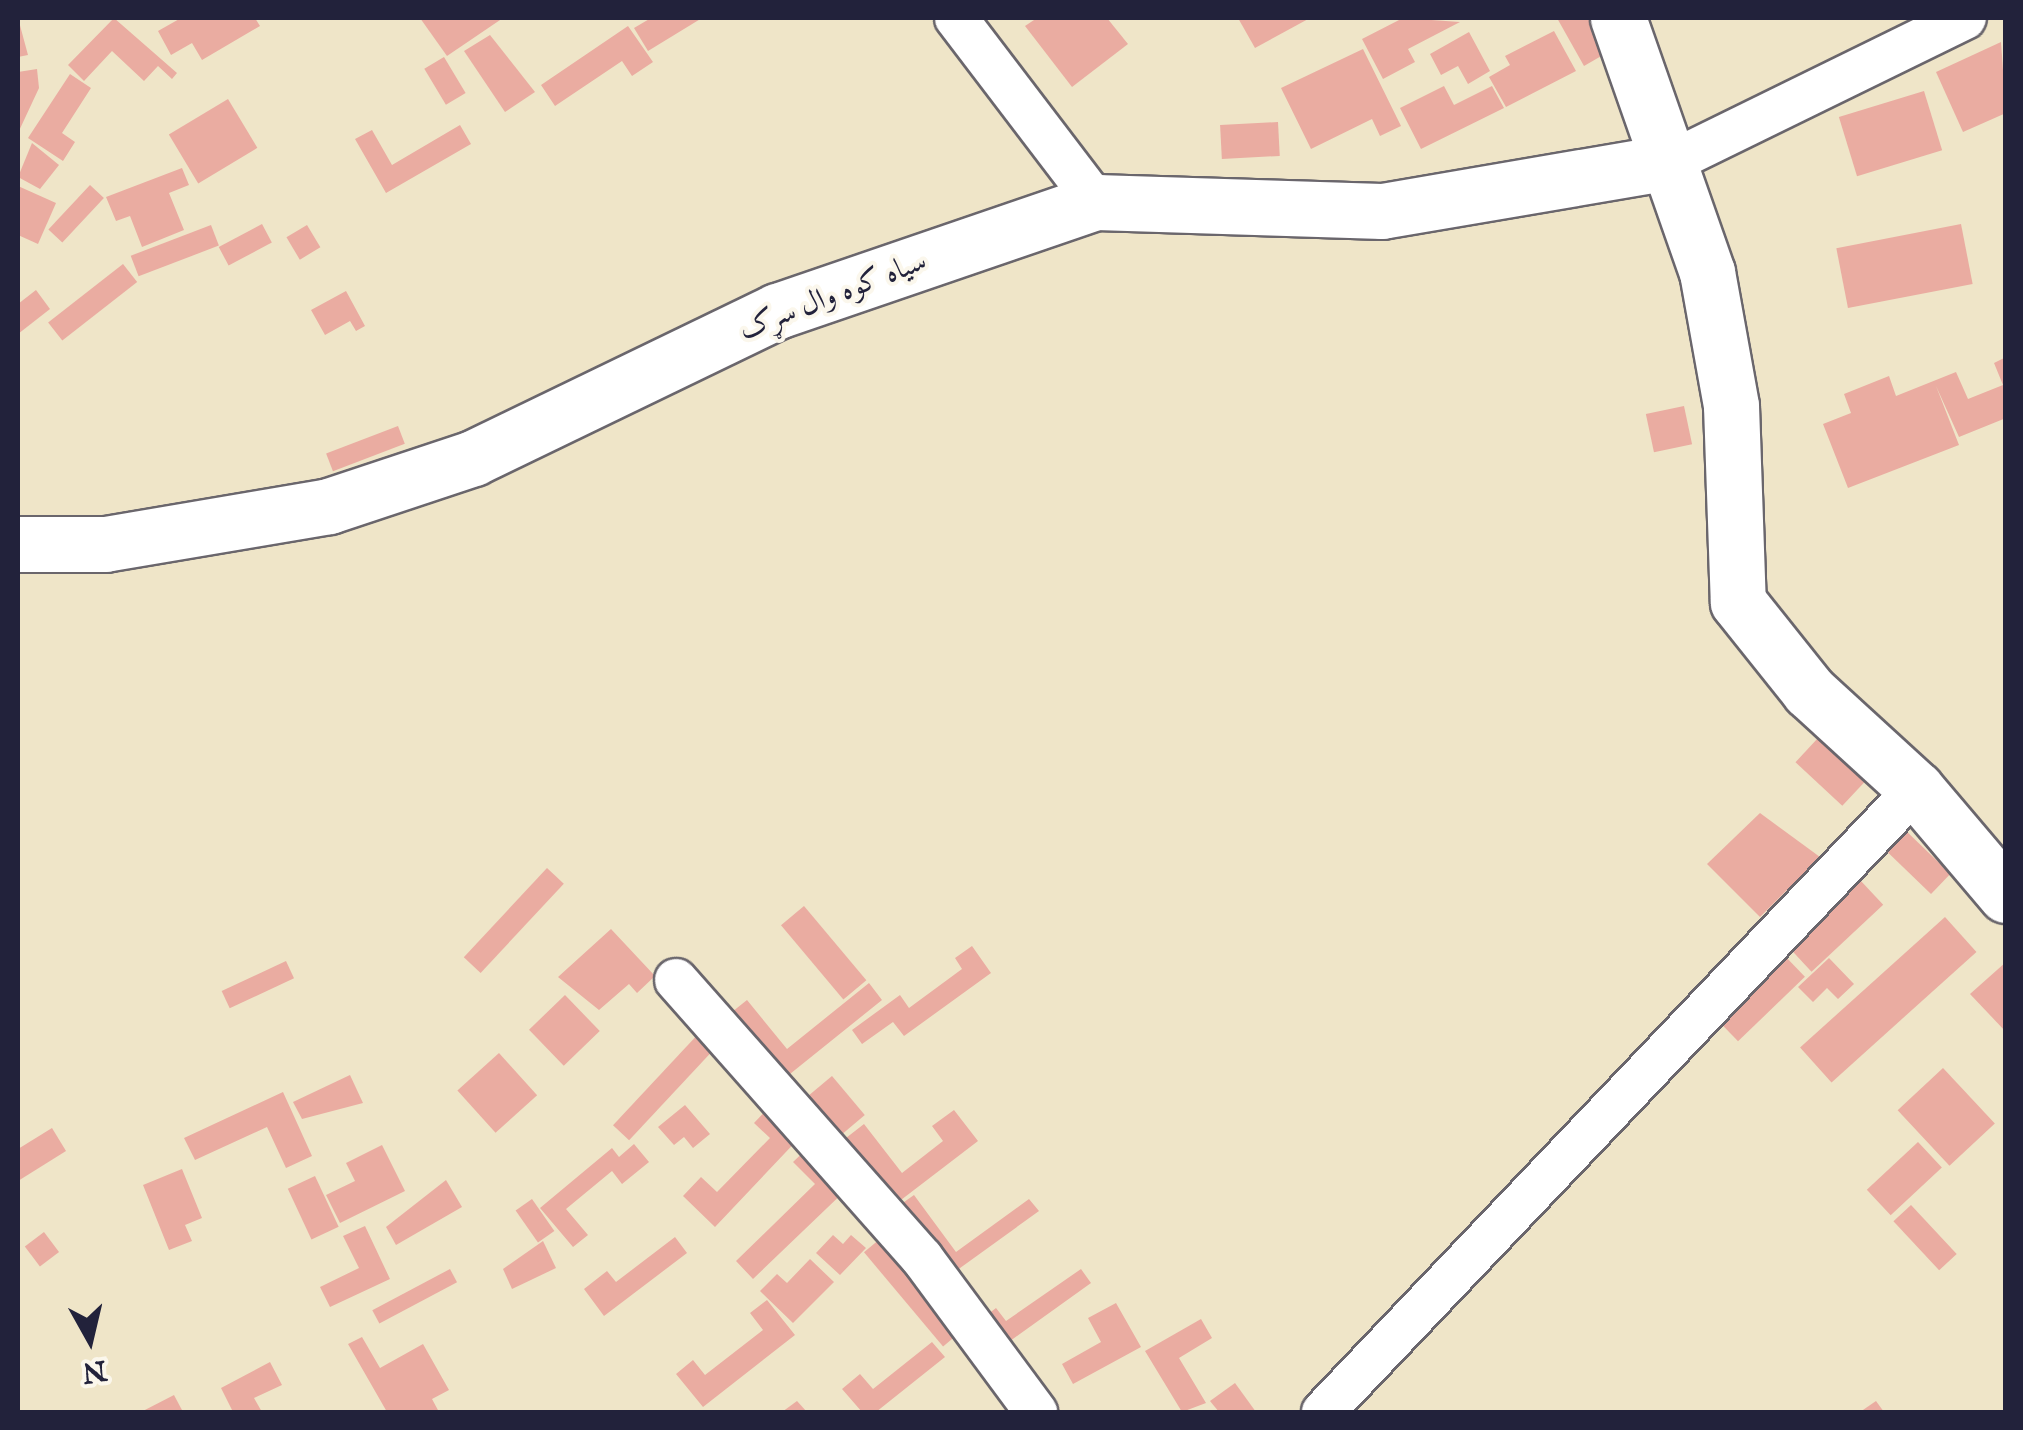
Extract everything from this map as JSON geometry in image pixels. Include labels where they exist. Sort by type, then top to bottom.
[{"type":"street","points":[[956,18],[1096,202]]},
{"type":"street","points":[[1618,18],[1673,161],[1707,272],[1731,406],[1738,602],[1810,691],[1916,789],[2006,894]]},
{"type":"street","points":[[1673,161],[1965,18]]},
{"type":"street","name":"سیاه کوه وال سړک","points":[[18,544],[105,544],[347,500],[473,458],[776,312],[1096,202],[1382,211],[1673,161]]},
{"type":"street","points":[[1323,1412],[1916,789]]},
{"type":"street","points":[[676,980],[922,1258],[1036,1412]]},
{"type":"building","points":[[18,18],[28,55],[18,57]]},
{"type":"building","points":[[114,18],[177,73],[172,79],[158,66],[144,81],[112,51],[84,81],[68,65]]},
{"type":"building","points":[[181,18],[255,18],[260,26],[202,60],[192,43],[171,55],[158,31]]},
{"type":"building","points":[[420,18],[503,18],[447,56]]},
{"type":"building","points":[[651,18],[702,18],[648,51],[634,28]]},
{"type":"building","points":[[1037,18],[1107,18],[1128,44],[1072,87],[1025,26]]},
{"type":"building","points":[[1238,18],[1310,18],[1255,48]]},
{"type":"building","points":[[1403,18],[1460,22],[1408,49],[1415,62],[1383,79],[1362,39]]},
{"type":"building","points":[[1557,18],[1591,18],[1610,51],[1584,66]]},
{"type":"building","points":[[628,26],[653,62],[632,76],[622,61],[555,106],[541,85]]},
{"type":"building","points":[[1554,31],[1576,71],[1506,107],[1489,77],[1510,65],[1505,56]]},
{"type":"building","points":[[1469,32],[1490,71],[1468,84],[1458,66],[1441,75],[1430,54]]},
{"type":"building","points":[[490,35],[535,92],[505,112],[464,51]]},
{"type":"building","points":[[2001,42],[2006,113],[1963,132],[1936,72]]},
{"type":"building","points":[[1363,49],[1401,126],[1380,136],[1372,119],[1311,149],[1281,88]]},
{"type":"building","points":[[444,57],[466,93],[446,105],[424,69]]},
{"type":"building","points":[[37,69],[39,88],[18,133],[18,72]]},
{"type":"building","points":[[70,74],[91,88],[62,133],[75,142],[63,161],[28,138]]},
{"type":"building","points":[[1444,86],[1454,105],[1492,86],[1504,108],[1421,149],[1400,108]]},
{"type":"building","points":[[1924,91],[1942,150],[1857,176],[1839,117]]},
{"type":"building","points":[[228,99],[257,148],[198,183],[169,135]]},
{"type":"building","points":[[1278,122],[1280,156],[1222,159],[1220,125]]},
{"type":"building","points":[[460,125],[471,144],[386,193],[355,139],[372,130],[392,165]]},
{"type":"building","points":[[32,143],[59,165],[40,189],[18,177]]},
{"type":"building","points":[[182,168],[189,185],[169,193],[184,230],[142,247],[130,216],[116,221],[106,197]]},
{"type":"building","points":[[90,185],[104,198],[62,243],[48,230]]},
{"type":"building","points":[[18,186],[56,203],[38,244],[18,235]]},
{"type":"building","points":[[262,224],[272,243],[229,266],[219,247]]},
{"type":"building","points":[[1961,224],[1973,284],[1848,308],[1836,248]]},
{"type":"building","points":[[211,225],[219,246],[139,276],[131,256]]},
{"type":"building","points":[[307,225],[320,247],[300,260],[286,237]]},
{"type":"building","points":[[123,264],[137,282],[62,341],[48,322]]},
{"type":"building","points":[[36,290],[50,309],[18,334],[18,304]]},
{"type":"building","points":[[346,291],[365,326],[356,331],[350,321],[325,335],[311,310]]},
{"type":"building","points":[[2006,357],[2006,418],[1959,437],[1936,386],[1959,445],[1848,488],[1823,424],[1851,413],[1844,394],[1889,376],[1896,396],[1956,372],[1968,399],[2003,385],[1994,363]]},
{"type":"building","points":[[1684,406],[1692,444],[1654,452],[1646,414]]},
{"type":"building","points":[[398,426],[405,444],[333,471],[326,454]]},
{"type":"building","points":[[1818,738],[1865,782],[1842,806],[1795,762]]},
{"type":"building","points":[[1760,813],[1820,857],[1760,917],[1707,864]]},
{"type":"building","points":[[1903,828],[1950,874],[1931,894],[1884,848]]},
{"type":"building","points":[[547,868],[564,884],[481,973],[464,957]]},
{"type":"building","points":[[1860,880],[1883,905],[1812,972],[1788,947]]},
{"type":"building","points":[[804,906],[866,980],[843,1000],[781,925]]},
{"type":"building","points":[[1945,917],[1976,952],[1832,1082],[1800,1047]]},
{"type":"building","points":[[611,929],[655,976],[637,993],[629,984],[599,1010],[558,977]]},
{"type":"building","points":[[972,946],[991,973],[904,1036],[893,1022],[862,1044],[852,1030],[900,995],[909,1008],[962,969],[955,958]]},
{"type":"building","points":[[1782,953],[1805,977],[1738,1041],[1715,1018]]},
{"type":"building","points":[[1829,958],[1854,984],[1838,999],[1827,988],[1813,1002],[1798,987]]},
{"type":"building","points":[[286,961],[294,978],[230,1008],[222,991]]},
{"type":"building","points":[[2006,962],[2006,1032],[1970,994]]},
{"type":"building","points":[[869,983],[882,1000],[780,1082],[727,1016],[747,1000],[787,1049]]},
{"type":"building","points":[[565,995],[600,1031],[564,1066],[529,1030]]},
{"type":"building","points":[[701,1031],[717,1046],[629,1140],[613,1125]]},
{"type":"building","points":[[499,1053],[537,1095],[496,1133],[457,1090]]},
{"type":"building","points":[[1943,1068],[1995,1124],[1949,1166],[1898,1110]]},
{"type":"building","points":[[350,1075],[363,1103],[302,1119],[293,1102]]},
{"type":"building","points":[[832,1076],[865,1115],[835,1140],[802,1101]]},
{"type":"building","points":[[283,1092],[312,1156],[286,1168],[267,1127],[195,1160],[184,1138]]},
{"type":"building","points":[[772,1104],[803,1134],[715,1227],[683,1196],[701,1177],[717,1192],[770,1138],[754,1123]]},
{"type":"building","points":[[685,1105],[710,1134],[693,1148],[684,1137],[674,1145],[658,1127]]},
{"type":"building","points":[[954,1110],[978,1141],[897,1203],[846,1138],[864,1124],[902,1173],[943,1141],[932,1126]]},
{"type":"building","points":[[52,1128],[66,1151],[18,1181],[18,1149]]},
{"type":"building","points":[[1918,1142],[1942,1168],[1891,1215],[1867,1190]]},
{"type":"building","points":[[634,1144],[649,1162],[622,1184],[612,1171],[566,1209],[588,1235],[573,1247],[540,1208],[612,1148],[619,1157]]},
{"type":"building","points":[[382,1145],[405,1191],[340,1223],[326,1195],[355,1181],[346,1163]]},
{"type":"building","points":[[811,1145],[850,1186],[753,1279],[736,1261],[815,1184],[793,1162]]},
{"type":"building","points":[[182,1169],[202,1218],[185,1225],[192,1241],[169,1250],[143,1185]]},
{"type":"building","points":[[315,1176],[339,1227],[311,1239],[288,1189]]},
{"type":"building","points":[[446,1180],[462,1207],[396,1245],[386,1227]]},
{"type":"building","points":[[914,1195],[956,1252],[1029,1199],[1039,1211],[949,1276],[897,1207]]},
{"type":"building","points":[[532,1199],[554,1231],[538,1242],[516,1210]]},
{"type":"building","points":[[1911,1205],[1957,1254],[1939,1270],[1893,1221]]},
{"type":"building","points":[[365,1226],[390,1279],[330,1307],[320,1287],[359,1268],[343,1236]]},
{"type":"building","points":[[44,1232],[59,1252],[40,1266],[25,1246]]},
{"type":"building","points":[[887,1233],[966,1327],[943,1347],[864,1252]]},
{"type":"building","points":[[833,1235],[843,1244],[851,1235],[866,1248],[840,1275],[816,1253]]},
{"type":"building","points":[[675,1237],[687,1253],[604,1316],[584,1289],[607,1271],[616,1282]]},
{"type":"building","points":[[543,1241],[556,1268],[512,1289],[503,1269]]},
{"type":"building","points":[[810,1259],[834,1282],[793,1323],[760,1291],[777,1274],[787,1283]]},
{"type":"building","points":[[450,1269],[457,1282],[379,1324],[372,1310]]},
{"type":"building","points":[[1081,1269],[1091,1283],[999,1349],[979,1321],[996,1308],[1006,1321]]},
{"type":"building","points":[[767,1300],[795,1335],[703,1407],[676,1374],[693,1360],[705,1375],[763,1330],[750,1313]]},
{"type":"building","points":[[1116,1303],[1141,1347],[1073,1384],[1062,1364],[1101,1342],[1088,1318]]},
{"type":"building","points":[[1201,1319],[1212,1338],[1179,1358],[1206,1403],[1182,1412],[1145,1351]]},
{"type":"building","points":[[362,1337],[380,1368],[423,1344],[449,1390],[432,1399],[439,1412],[387,1412],[348,1344]]},
{"type":"building","points":[[932,1342],[945,1357],[876,1412],[862,1412],[842,1389],[860,1374],[873,1389]]},
{"type":"building","points":[[270,1362],[282,1385],[254,1398],[262,1412],[233,1412],[221,1388]]},
{"type":"building","points":[[1235,1383],[1256,1412],[1219,1412],[1210,1401]]},
{"type":"building","points":[[174,1395],[183,1412],[141,1412]]},
{"type":"building","points":[[797,1401],[807,1412],[782,1412]]},
{"type":"building","points":[[1876,1401],[1884,1412],[1860,1412]]}]
